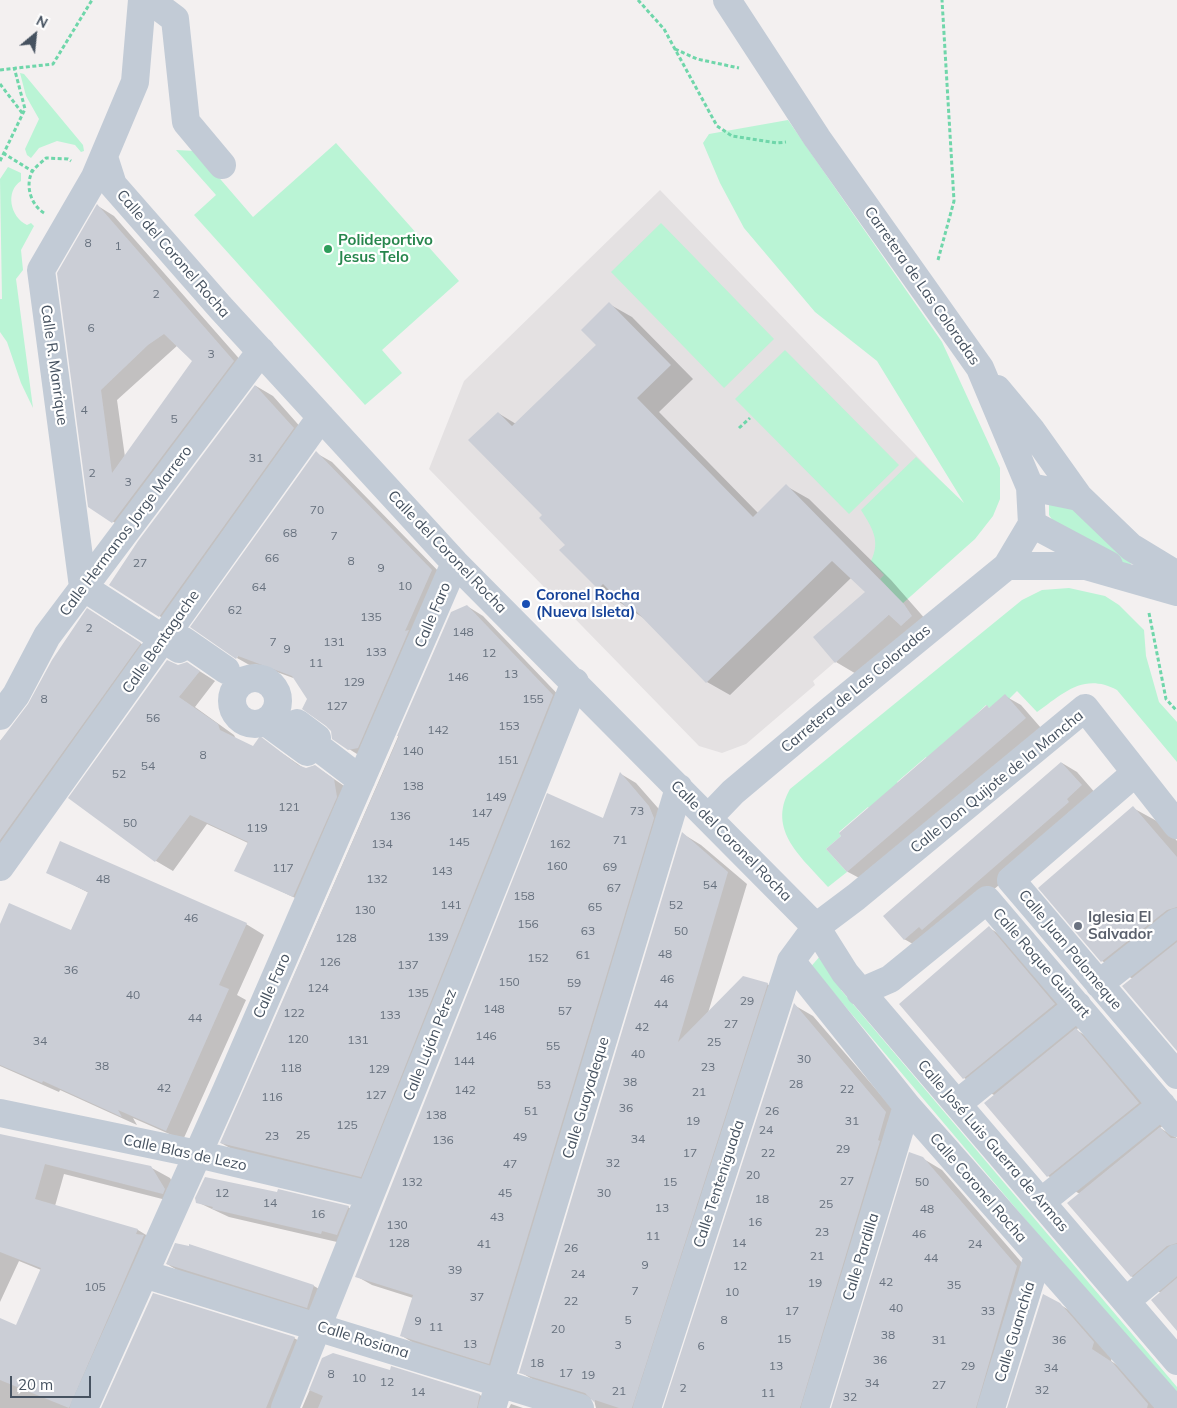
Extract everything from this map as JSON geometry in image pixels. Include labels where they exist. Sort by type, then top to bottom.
[{"type":"street","name":"Calle R. Manrique","points":[[83,587],[41,270],[99,167],[135,82],[142,0]]},
{"type":"street","points":[[150,0],[174,19],[186,122],[222,165]]},
{"type":"street","name":"Carretera de Las Coloradas","points":[[709,817],[733,792],[824,715],[1007,566],[1032,524],[1030,487],[980,368],[817,138],[727,0]]},
{"type":"street","name":"Calle del Coronel Rocha","points":[[99,167],[113,186],[261,351],[455,563],[816,926]]},
{"type":"street","name":"Calle Hermanos Jorge Marrero","points":[[0,716],[16,695],[47,636],[261,351]]},
{"type":"street","points":[[980,368],[1032,431],[1079,497],[1131,547],[1177,575]]},
{"type":"street","name":"Calle Bentagache","points":[[0,867],[179,653],[321,416]]},
{"type":"street","points":[[1030,487],[1079,497]]},
{"type":"street","points":[[1032,524],[1144,583]]},
{"type":"street","name":"Calle Faro","points":[[84,1408],[362,780],[455,563]]},
{"type":"street","points":[[1007,566],[1086,566],[1177,592]]},
{"type":"street","points":[[83,587],[179,653],[184,642],[228,678],[233,693],[233,708],[242,720],[256,724],[263,722],[291,728],[362,780]]},
{"type":"street","name":"Calle Luján Pérez","points":[[285,1408],[319,1327],[575,682]]},
{"type":"street","name":"Calle Don Quijote de la Mancha","points":[[816,926],[846,905],[1084,708],[1134,774],[1177,826]]},
{"type":"street","name":"Calle Juan Palomeque","points":[[1134,774],[1011,880],[1177,1076]]},
{"type":"street","name":"Calle Guayadeque","points":[[492,1408],[679,788]]},
{"type":"street","name":"Calle Roque Guinart","points":[[860,992],[890,979],[987,900],[1169,1114]]},
{"type":"street","points":[[1099,984],[1177,922]]},
{"type":"street","name":"Calle Tenteniguada","points":[[647,1408],[791,961],[816,926]]},
{"type":"street","name":"Calle José Luis Guerra de Armas","points":[[816,926],[845,973],[860,992],[1177,1360]]},
{"type":"street","name":"Calle Coronel Rocha","points":[[791,961],[908,1106],[1166,1404]]},
{"type":"street","points":[[957,1104],[1078,1006]]},
{"type":"street","name":"Calle Pardilla","points":[[815,1408],[908,1106]]},
{"type":"street","name":"Calle Blas de Lezo","points":[[0,1113],[197,1154],[370,1195]]},
{"type":"street","points":[[1041,1202],[1169,1114]]},
{"type":"street","name":"Calle Guanchía","points":[[991,1408],[1038,1256]]},
{"type":"street","points":[[1126,1301],[1177,1258]]},
{"type":"street","name":"Calle Rosiana","points":[[144,1274],[580,1408]]},
{"type":"path","points":[[0,70],[53,64],[92,0]]},
{"type":"path","points":[[638,0],[664,30],[717,126],[732,136],[777,143],[817,138]]},
{"type":"path","points":[[928,294],[954,201],[942,0]]},
{"type":"path","points":[[675,49],[697,59],[746,69]]},
{"type":"path","points":[[0,161],[25,109],[14,67]]},
{"type":"path","points":[[0,84],[23,114]]},
{"type":"path","points":[[4,152],[32,171]]},
{"type":"path","points":[[66,227],[36,208],[28,187],[32,171],[46,158],[68,159],[99,167]]},
{"type":"path","points":[[740,428],[750,418]]},
{"type":"path","points":[[1144,583],[1166,699],[1177,711]]},
{"type":"shaded area","points":[[660,190],[965,506],[880,579],[902,604],[813,681],[815,685],[746,744],[722,753],[699,746],[429,469],[464,381]]},
{"type":"green space","points":[[20,73],[24,74],[83,145],[84,151],[81,152],[75,145],[57,141],[39,148],[31,158],[27,155],[25,149],[39,119],[26,96]]},
{"type":"green space","points":[[788,120],[942,342],[1000,468],[1000,499],[993,516],[975,539],[902,604],[880,579],[884,575],[871,561],[875,547],[874,534],[861,510],[916,457],[964,503],[877,361],[815,312],[744,228],[720,183],[703,143],[709,134]]},
{"type":"green space","name":"Polideportivo Jesus Telo","points":[[336,143],[459,281],[382,350],[402,373],[365,405],[194,215],[216,195],[176,150],[196,151],[253,217]]},
{"type":"green space","points":[[8,167],[21,173],[21,181],[16,185],[11,197],[13,210],[21,221],[27,225],[31,223],[34,226],[21,250],[23,270],[16,279],[33,408],[21,383],[7,342],[0,332],[0,299],[2,299],[0,179]]},
{"type":"green space","points":[[661,223],[774,339],[724,388],[611,272]]},
{"type":"green space","points":[[785,350],[899,465],[849,514],[735,399]]},
{"type":"green space","points":[[1049,503],[1070,506],[1131,562],[1130,568],[1053,521],[1049,515]]},
{"type":"green space","points":[[1069,588],[1105,596],[1119,605],[1144,630],[1146,656],[1159,702],[1177,722],[1177,762],[1117,690],[1094,683],[1084,684],[1065,692],[1037,712],[1017,691],[1009,699],[989,708],[986,705],[928,760],[926,757],[897,782],[899,785],[871,810],[868,807],[839,832],[841,836],[826,849],[847,872],[828,887],[799,854],[785,831],[782,818],[784,804],[790,789],[1022,600],[1042,590]]},
{"type":"green space","points":[[821,955],[845,986],[841,990],[1177,1387],[1177,1399],[822,979],[807,971]]},
{"type":"building","points":[[97,204],[234,361],[112,523],[88,507],[57,273]],"holes":[[[164,334],[192,361],[112,473],[101,390],[148,345]]]},
{"type":"building","points":[[609,302],[671,365],[637,398],[753,517],[786,484],[904,604],[912,616],[901,626],[889,615],[835,663],[813,637],[865,592],[832,561],[706,683],[633,608],[630,611],[603,584],[598,589],[559,550],[565,545],[539,518],[542,515],[468,440],[498,412],[512,426],[596,345],[581,330]]},
{"type":"building","points":[[255,385],[294,428],[159,617],[109,585],[138,541]]},
{"type":"building","points":[[316,451],[432,570],[405,631],[409,630],[358,748],[348,750],[332,739],[331,731],[326,726],[302,709],[307,699],[292,676],[238,656],[236,659],[190,627]]},
{"type":"building","points":[[467,605],[553,695],[361,1177],[220,1143],[399,736],[397,736],[451,612]]},
{"type":"building","points":[[87,608],[141,643],[0,840],[0,741],[28,704],[52,660]]},
{"type":"building","points":[[167,660],[178,665],[187,662],[200,671],[179,697],[218,724],[220,730],[253,746],[260,736],[298,765],[306,768],[315,765],[334,779],[337,797],[293,897],[234,871],[248,842],[190,815],[155,862],[68,798]]},
{"type":"building","points":[[1005,694],[1026,718],[847,872],[826,849],[841,836],[839,833],[987,705],[989,708]]},
{"type":"building","points":[[1061,762],[1082,785],[1067,799],[1069,802],[922,930],[919,927],[904,940],[883,916]]},
{"type":"building","points":[[620,772],[649,806],[654,818],[489,1364],[400,1336],[413,1295],[355,1277],[547,793],[603,818]]},
{"type":"building","points":[[1133,806],[1177,857],[1177,907],[1167,910],[1101,962],[1038,888]]},
{"type":"building","points":[[682,832],[728,872],[678,1042],[743,976],[768,983],[632,1408],[619,1408],[595,1400],[594,1402],[585,1393],[519,1373]]},
{"type":"building","points":[[60,841],[247,923],[219,985],[229,989],[166,1131],[118,1110],[122,1117],[43,1081],[42,1083],[0,1065],[0,924],[9,903],[71,930],[88,892],[46,873]]},
{"type":"building","points":[[989,926],[1055,1004],[963,1079],[899,1004]]},
{"type":"building","points":[[1177,942],[1177,1051],[1122,986]]},
{"type":"building","points":[[794,1003],[886,1112],[878,1140],[880,1141],[800,1408],[663,1408]]},
{"type":"building","points":[[1076,1028],[1139,1103],[1047,1177],[984,1103]]},
{"type":"building","points":[[1160,1127],[1171,1138],[1177,1138],[1177,1243],[1167,1246],[1131,1277],[1067,1203]]},
{"type":"building","points":[[0,1134],[151,1166],[165,1189],[163,1194],[45,1164],[35,1199],[138,1229],[136,1234],[144,1235],[69,1408],[0,1380],[0,1318],[16,1325],[41,1268],[0,1252]]},
{"type":"building","points":[[909,1152],[923,1157],[1017,1266],[976,1408],[831,1408]]},
{"type":"building","points":[[205,1177],[277,1192],[278,1189],[349,1206],[337,1235],[322,1231],[321,1234],[212,1209],[213,1207],[196,1203],[195,1198]]},
{"type":"building","points":[[175,1243],[189,1246],[189,1244],[314,1285],[307,1308],[166,1264]]},
{"type":"building","points":[[1177,1278],[1177,1331],[1151,1300]]},
{"type":"building","points":[[153,1293],[295,1337],[266,1408],[101,1408]]},
{"type":"building","points":[[1043,1294],[1060,1303],[1094,1342],[1092,1349],[1112,1362],[1148,1404],[1147,1408],[1007,1408]]},
{"type":"building","points":[[333,1353],[390,1370],[391,1366],[480,1394],[477,1408],[318,1408],[323,1396],[309,1390],[322,1358]]},
{"type":"place","name":"Polideportivo Jesus Telo","points":[[328,249]]},
{"type":"place","name":"Coronel Rocha (Nueva Isleta)","points":[[526,604]]},
{"type":"place","name":"Iglesia El Salvador","points":[[1078,926]]}]
